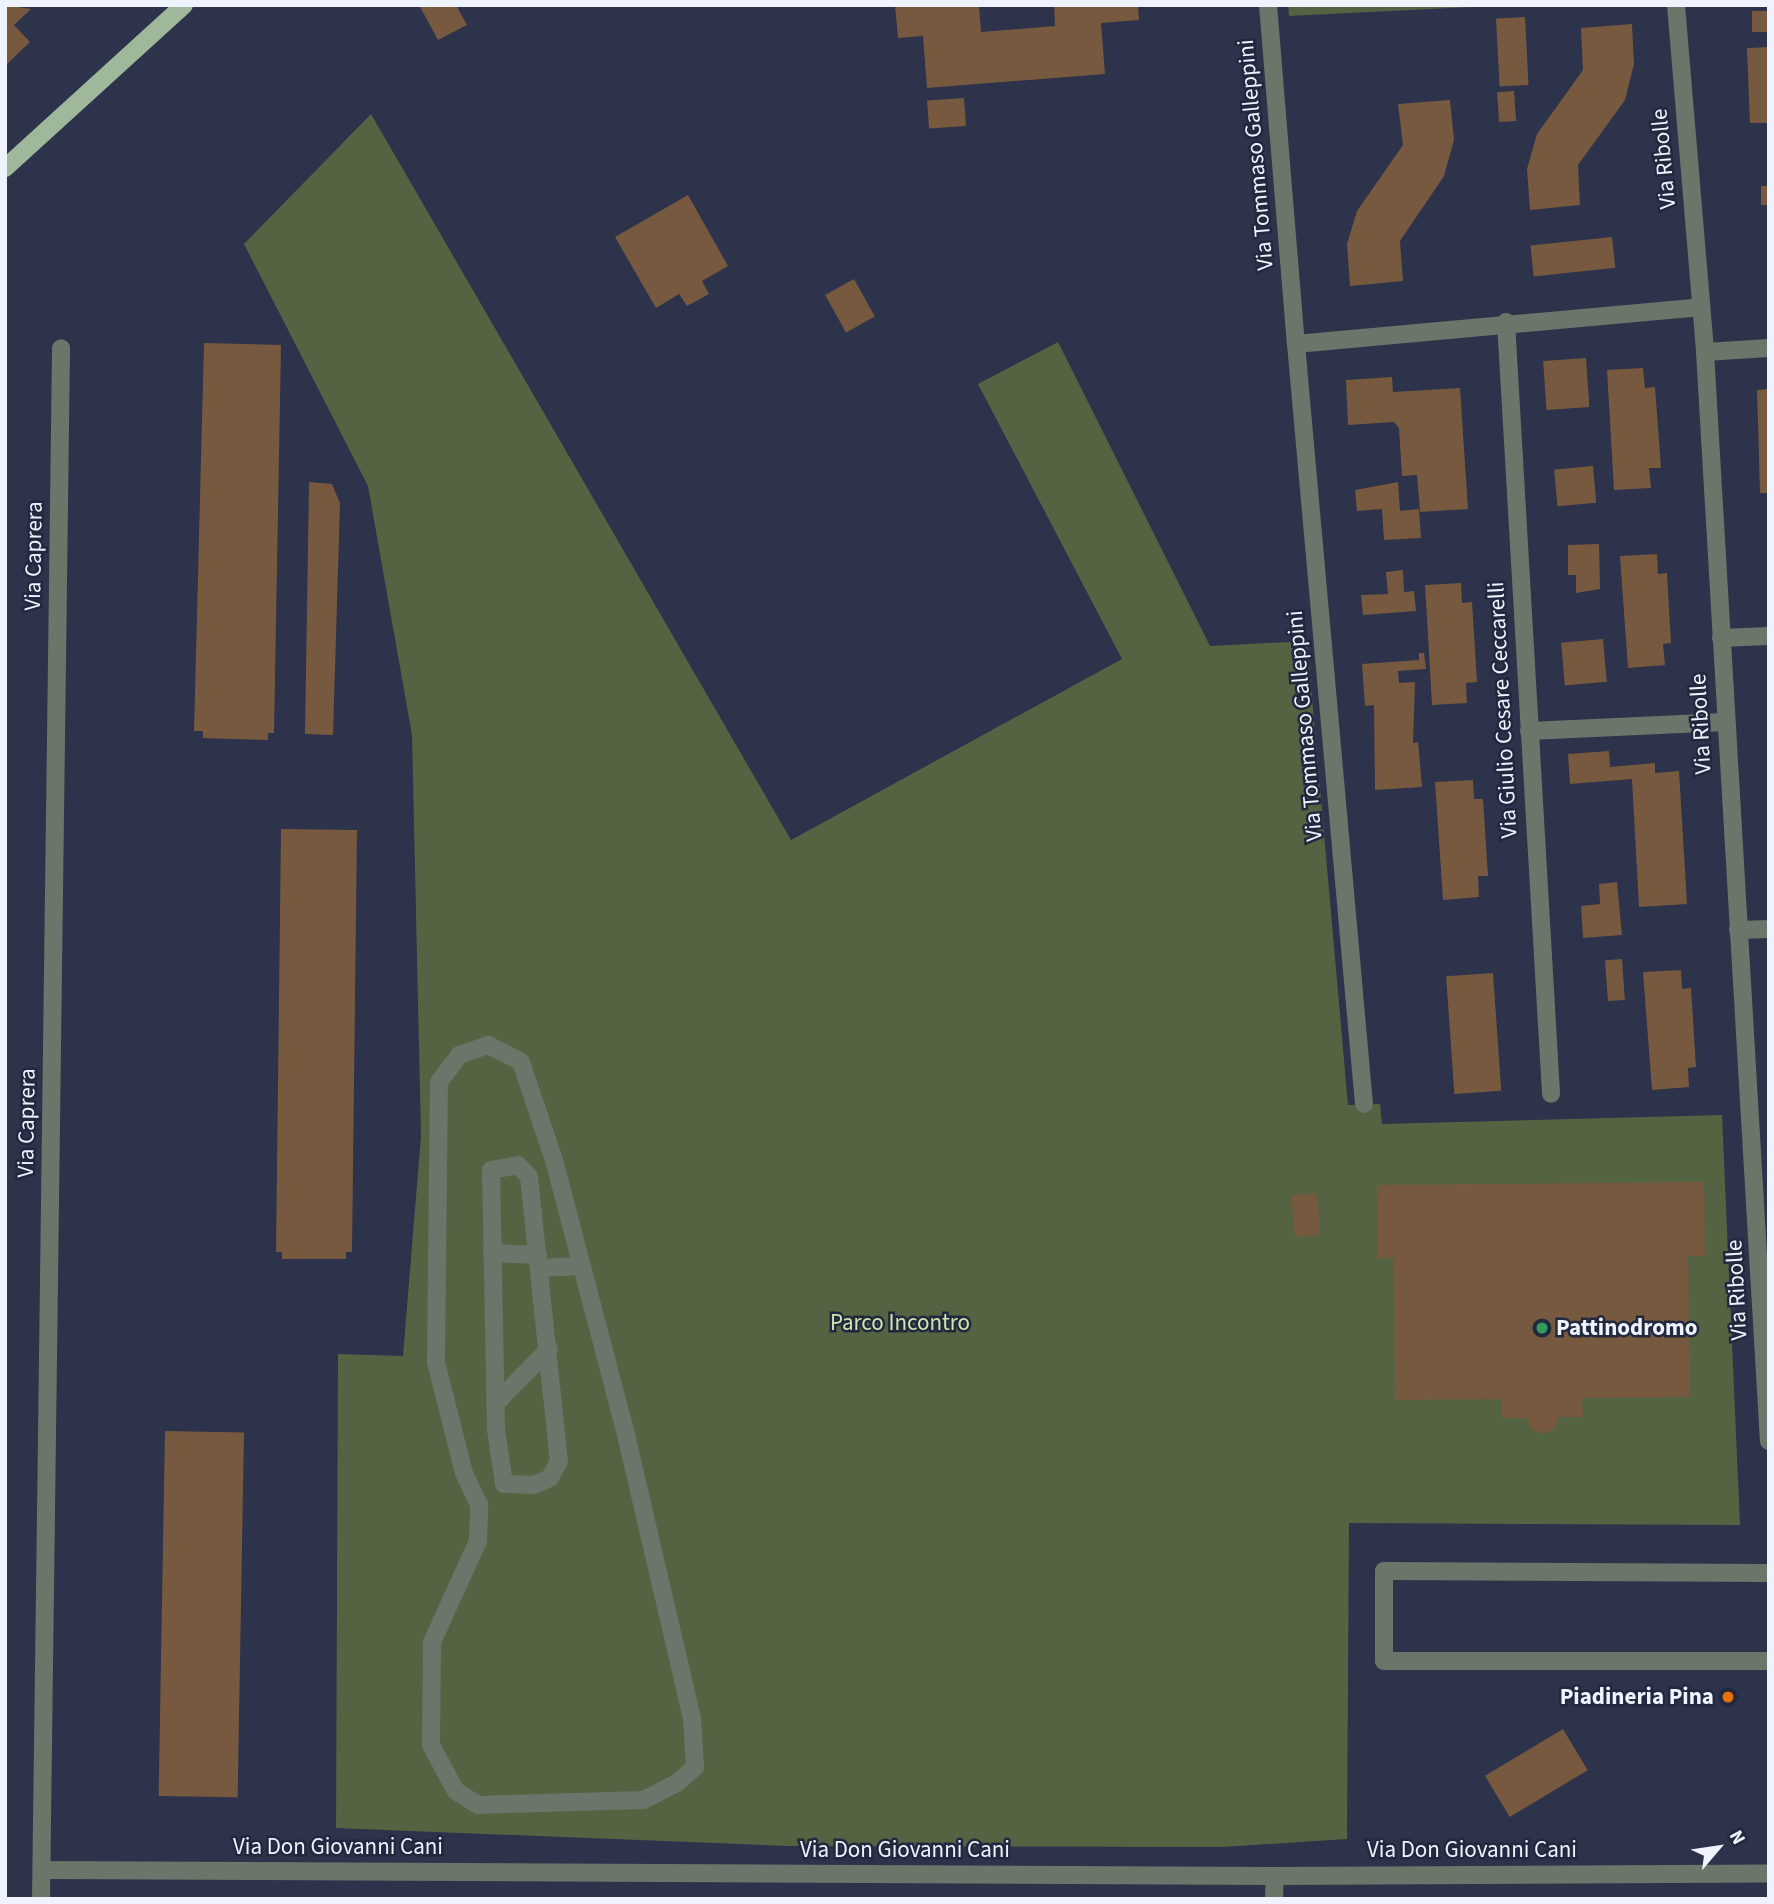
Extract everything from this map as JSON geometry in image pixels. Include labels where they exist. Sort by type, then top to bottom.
[{"type":"main road","points":[[5,168],[184,5]]},
{"type":"street","name":"Via Tommaso Galleppini","points":[[1268,5],[1319,615],[1364,1104]]},
{"type":"street","name":"Via Ribolle","points":[[1676,5],[1705,352],[1738,930],[1763,1212],[1769,1441]]},
{"type":"street","points":[[1296,344],[1506,322],[1701,307]]},
{"type":"street","name":"Via Giulio Cesare Ceccarelli","points":[[1506,322],[1551,1094]]},
{"type":"street","name":"Via Caprera","points":[[41,1899],[61,348]]},
{"type":"street","points":[[1705,352],[1769,348]]},
{"type":"street","points":[[1721,638],[1769,636]]},
{"type":"street","points":[[1529,731],[1726,722]]},
{"type":"street","points":[[1738,930],[1769,929]]},
{"type":"street","points":[[488,1045],[521,1062],[554,1160],[582,1266],[689,1706],[695,1767],[677,1783],[643,1800],[478,1805],[456,1791],[431,1745],[432,1642],[478,1541],[479,1505],[464,1472],[436,1362],[439,1082],[459,1055],[488,1045]]},
{"type":"street","points":[[518,1165],[529,1177],[559,1461],[550,1478],[534,1485],[504,1484],[495,1404],[492,1253],[491,1170],[518,1165]]},
{"type":"street","points":[[492,1253],[582,1266]]},
{"type":"street","points":[[495,1404],[549,1349]]},
{"type":"street","points":[[1769,1573],[1384,1571],[1384,1661],[1769,1661]]},
{"type":"street","name":"Via Don Giovanni Cani","points":[[42,1870],[1275,1876],[1769,1873]]},
{"type":"street","points":[[1273,1899],[1275,1876]]},
{"type":"green space","points":[[1288,5],[1512,5],[1289,16]]},
{"type":"green space","name":"Parco Incontro","points":[[371,114],[791,840],[1122,659],[978,384],[1058,342],[1210,646],[1307,641],[1348,1105],[1380,1104],[1382,1124],[1722,1115],[1740,1525],[1349,1523],[1347,1839],[1223,1847],[788,1846],[336,1828],[338,1354],[403,1356],[421,1136],[412,735],[368,486],[244,244]]},
{"type":"building","points":[[5,5],[31,9],[14,25],[30,42],[5,66]]},
{"type":"building","points":[[419,5],[456,5],[467,25],[438,40]]},
{"type":"building","points":[[895,5],[979,5],[981,32],[1055,26],[1054,5],[1138,5],[1139,20],[1101,23],[1105,74],[927,88],[923,36],[898,38]]},
{"type":"building","points":[[1752,11],[1769,11],[1769,32],[1752,32]]},
{"type":"building","points":[[1525,17],[1529,85],[1500,86],[1496,19]]},
{"type":"building","points":[[1632,24],[1634,64],[1625,100],[1578,165],[1580,205],[1530,210],[1527,169],[1537,134],[1583,70],[1581,28]]},
{"type":"building","points":[[1769,47],[1769,123],[1750,123],[1747,48]]},
{"type":"building","points":[[1514,91],[1516,121],[1499,122],[1497,92]]},
{"type":"building","points":[[964,98],[966,126],[929,129],[927,101]]},
{"type":"building","points":[[1450,100],[1454,140],[1444,176],[1400,241],[1403,281],[1350,286],[1347,244],[1357,211],[1403,145],[1398,104]]},
{"type":"building","points":[[1761,186],[1769,186],[1769,205],[1761,205]]},
{"type":"building","points":[[688,195],[728,266],[702,281],[709,294],[687,306],[679,294],[656,308],[615,237]]},
{"type":"building","points":[[1612,237],[1615,268],[1534,276],[1530,246]]},
{"type":"building","points":[[854,279],[875,317],[846,333],[825,295]]},
{"type":"building","points":[[204,343],[281,345],[274,733],[268,733],[268,740],[203,738],[203,731],[194,731]]},
{"type":"building","points":[[1586,358],[1589,407],[1547,410],[1543,361]]},
{"type":"building","points":[[1643,368],[1645,388],[1655,387],[1661,468],[1649,468],[1651,488],[1614,490],[1607,370]]},
{"type":"building","points":[[1392,377],[1393,392],[1460,388],[1468,509],[1420,512],[1417,475],[1402,476],[1399,428],[1394,422],[1348,425],[1346,380]]},
{"type":"building","points":[[1769,389],[1769,493],[1760,493],[1757,390]]},
{"type":"building","points":[[1593,466],[1596,503],[1557,506],[1554,469]]},
{"type":"building","points":[[309,482],[332,484],[340,503],[333,735],[305,734]]},
{"type":"building","points":[[1398,482],[1400,511],[1419,509],[1421,538],[1384,540],[1382,509],[1357,511],[1355,490]]},
{"type":"building","points":[[1599,544],[1600,589],[1576,593],[1576,575],[1568,575],[1568,545]]},
{"type":"building","points":[[1657,554],[1658,574],[1667,573],[1671,643],[1663,644],[1665,665],[1628,668],[1620,556]]},
{"type":"building","points":[[1403,570],[1404,592],[1414,591],[1416,611],[1363,615],[1361,595],[1388,594],[1386,572]]},
{"type":"building","points":[[1461,583],[1462,603],[1472,602],[1477,682],[1466,683],[1467,703],[1432,705],[1425,585]]},
{"type":"building","points":[[1603,639],[1607,682],[1565,685],[1561,643]]},
{"type":"building","points":[[1419,653],[1424,653],[1426,669],[1398,671],[1399,683],[1415,682],[1413,743],[1418,742],[1422,787],[1375,790],[1374,705],[1365,706],[1362,664],[1419,660]]},
{"type":"building","points":[[1609,751],[1610,767],[1655,763],[1655,773],[1679,771],[1687,904],[1639,907],[1632,779],[1570,784],[1568,754]]},
{"type":"building","points":[[1473,780],[1474,799],[1483,799],[1488,876],[1478,876],[1479,897],[1443,900],[1435,782]]},
{"type":"building","points":[[281,829],[357,830],[352,1252],[346,1252],[346,1259],[282,1259],[282,1252],[276,1252]]},
{"type":"building","points":[[1617,882],[1622,935],[1583,938],[1581,906],[1600,904],[1599,884]]},
{"type":"building","points":[[1622,959],[1625,1000],[1608,1001],[1605,960]]},
{"type":"building","points":[[1681,970],[1682,989],[1691,988],[1696,1067],[1688,1068],[1689,1087],[1652,1090],[1643,972]]},
{"type":"building","points":[[1493,973],[1501,1091],[1454,1094],[1446,976]]},
{"type":"building","name":"Pattinodromo","points":[[1704,1182],[1705,1256],[1688,1256],[1690,1397],[1582,1398],[1583,1417],[1559,1417],[1554,1429],[1542,1434],[1531,1429],[1527,1418],[1502,1418],[1502,1399],[1395,1400],[1394,1258],[1378,1258],[1377,1185]]},
{"type":"building","points":[[1317,1193],[1321,1235],[1295,1237],[1291,1195]]},
{"type":"building","points":[[165,1431],[244,1432],[238,1797],[159,1796]]},
{"type":"building","points":[[1563,1729],[1588,1770],[1510,1817],[1485,1776]]},
{"type":"place","name":"Pattinodromo","points":[[1542,1328]]},
{"type":"place","name":"Piadineria Pina","points":[[1728,1697]]}]
